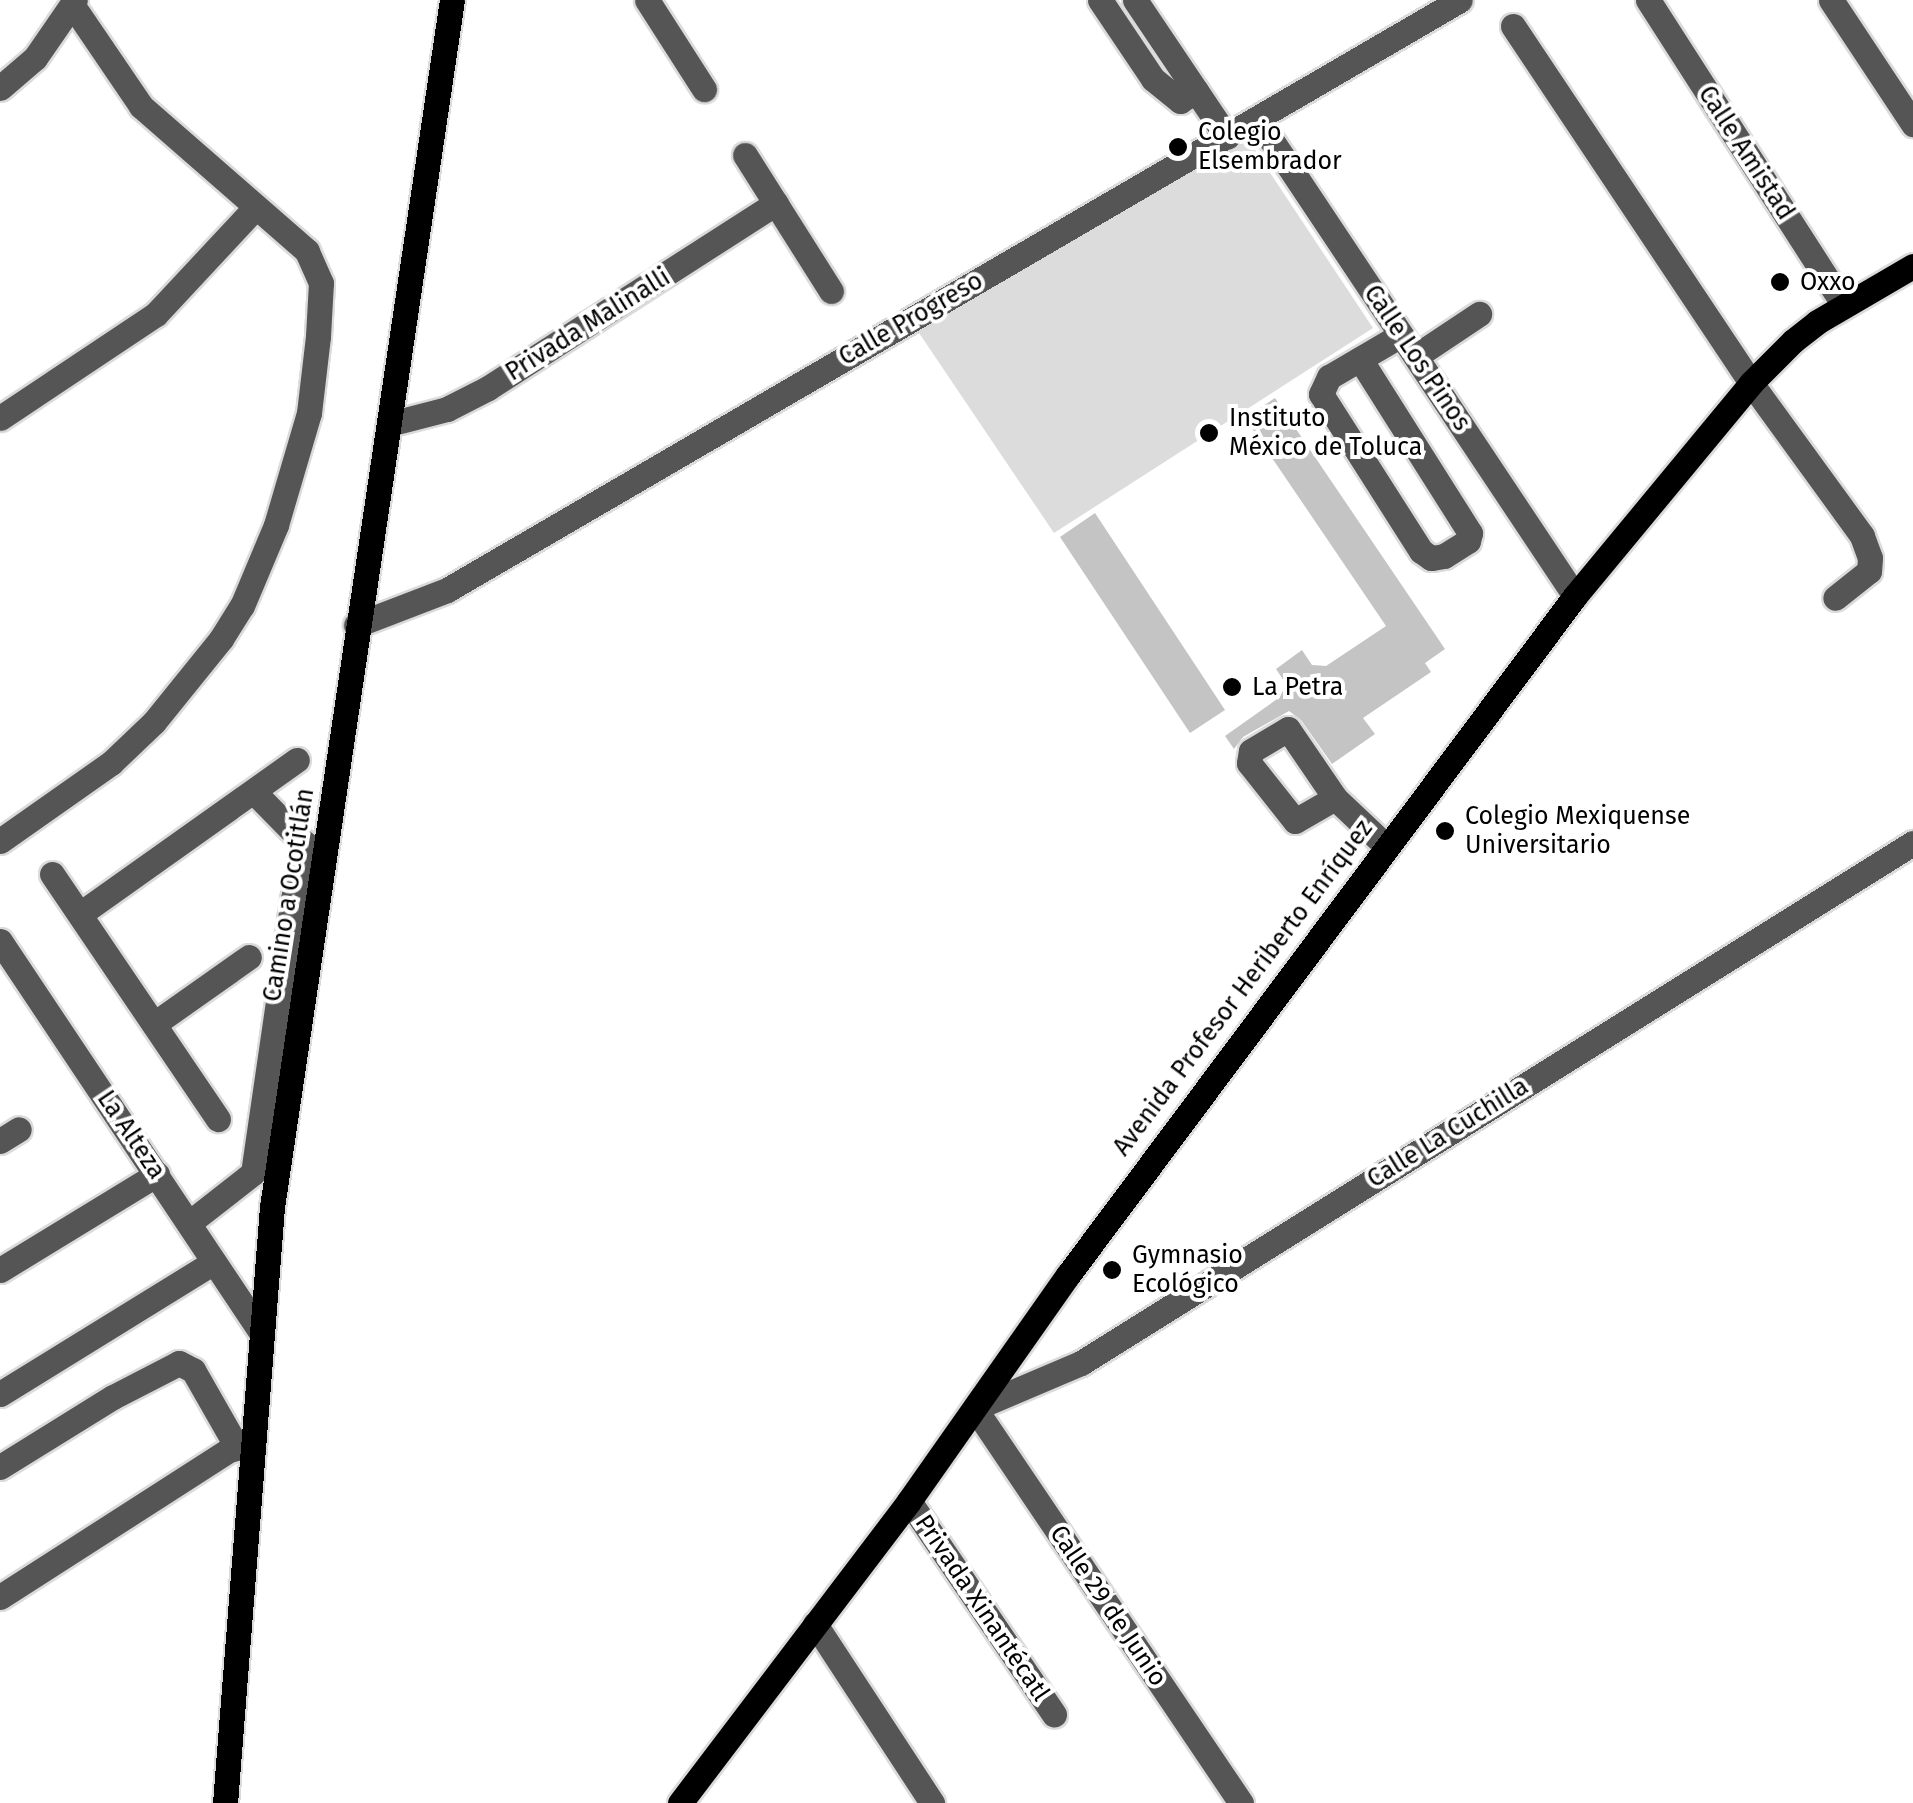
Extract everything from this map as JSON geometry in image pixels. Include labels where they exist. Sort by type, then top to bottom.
[{"type":"main road","name":"Camino a Ocotitlán","points":[[225,1803],[246,1445],[272,1207],[326,866],[356,625],[452,0]]},
{"type":"main road","name":"Avenida Profesor Heriberto Enríquez","points":[[680,1803],[909,1500],[1386,846],[1576,596],[1751,384],[1793,341],[1844,305],[1913,266]]},
{"type":"street","points":[[647,0],[704,89]]},
{"type":"street","points":[[1100,0],[1153,79],[1180,101],[1196,91]]},
{"type":"street","points":[[1135,0],[1227,138]]},
{"type":"street","name":"Calle Progreso","points":[[356,625],[447,590],[1460,0]]},
{"type":"street","name":"Calle Amistad","points":[[1648,0],[1844,305]]},
{"type":"street","points":[[1832,0],[1913,124]]},
{"type":"street","points":[[0,88],[35,58],[74,3],[141,106],[254,209],[300,242],[314,260],[320,282],[308,412],[276,525],[242,606],[221,639],[154,722],[64,800],[0,841]]},
{"type":"street","points":[[1512,26],[1751,384],[1862,536],[1870,558],[1865,577],[1835,598]]},
{"type":"street","name":"Calle Los Pinos","points":[[1258,120],[1576,596]]},
{"type":"street","points":[[745,154],[832,291]]},
{"type":"street","name":"Privada Malinalli","points":[[389,424],[448,409],[488,388],[776,203]]},
{"type":"street","points":[[0,418],[156,314],[254,209]]},
{"type":"street","points":[[1360,359],[1471,535],[1444,556],[1431,558],[1421,551],[1324,402],[1323,382],[1360,359],[1408,345],[1479,314]]},
{"type":"street","points":[[80,914],[298,760]]},
{"type":"street","points":[[254,792],[326,866]]},
{"type":"street","points":[[1335,798],[1386,846]]},
{"type":"street","name":"Calle La Cuchilla","points":[[975,1408],[1082,1363],[1913,843]]},
{"type":"street","points":[[189,1224],[253,1172],[292,898],[306,844]]},
{"type":"street","points":[[52,874],[218,1118]]},
{"type":"street","name":"La Alteza","points":[[0,941],[260,1330]]},
{"type":"street","points":[[154,1024],[249,957]]},
{"type":"street","points":[[0,1270],[157,1174]]},
{"type":"street","points":[[0,1394],[214,1262]]},
{"type":"street","points":[[0,1467],[113,1397],[178,1363],[194,1370],[246,1445],[0,1597]]},
{"type":"street","name":"Calle 29 de Junio","points":[[975,1408],[1241,1803]]},
{"type":"street","name":"Privada Xinantécatl","points":[[909,1500],[1054,1714]]},
{"type":"street","points":[[815,1624],[932,1803]]},
{"type":"shaded area","points":[[1249,141],[1373,328],[1054,533],[915,327]]},
{"type":"building","points":[[1275,398],[1445,649],[1425,663],[1431,672],[1363,718],[1375,734],[1332,764],[1301,720],[1289,711],[1243,737],[1234,749],[1225,736],[1280,697],[1286,684],[1276,669],[1302,650],[1312,665],[1326,666],[1386,626],[1245,418]]},
{"type":"building","points":[[1095,513],[1225,710],[1190,733],[1060,537]]},
{"type":"place","name":"Colegio Elsembrador","points":[[1178,147]]},
{"type":"place","name":"Oxxo","points":[[1780,282]]},
{"type":"place","name":"Instituto México de Toluca","points":[[1209,433]]},
{"type":"place","name":"La Petra","points":[[1232,687]]},
{"type":"place","name":"Colegio Mexiquense Universitario","points":[[1445,831]]},
{"type":"place","name":"Gymnasio Ecológico","points":[[1112,1270]]}]
